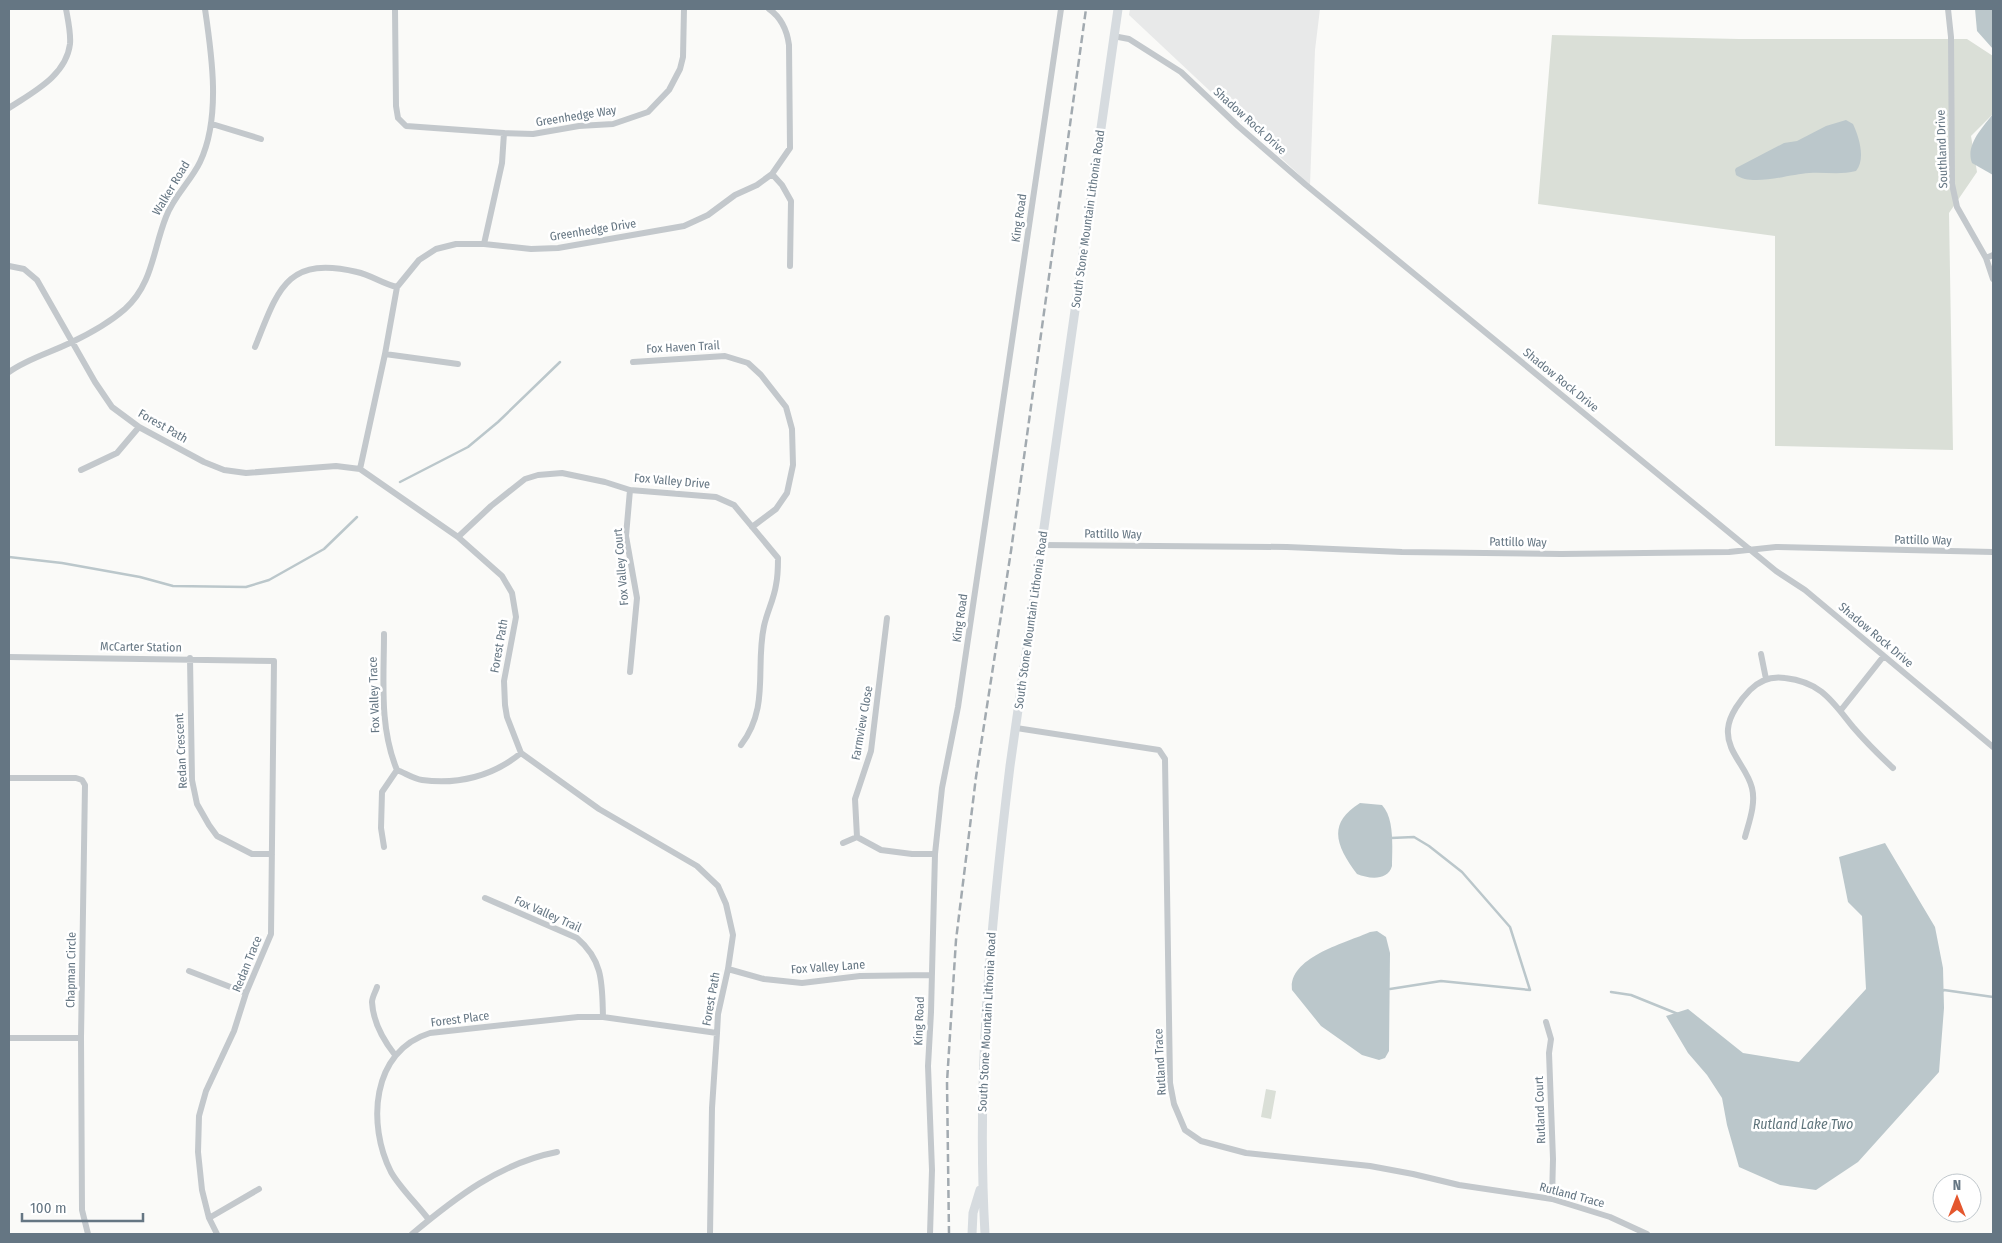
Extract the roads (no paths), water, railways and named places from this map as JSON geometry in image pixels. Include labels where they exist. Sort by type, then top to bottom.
[{"type":"main road","name":"South Stone Mountain Lithonia Road","points":[[985,1234],[982,1183],[983,1068],[997,872],[1118,9]]},
{"type":"main road","points":[[972,1234],[973,1213],[982,1183]]},
{"type":"street","points":[[9,108],[47,82],[61,68],[70,45],[66,9]]},
{"type":"street","name":"Walker Road","points":[[9,372],[21,364],[72,342],[108,322],[126,308],[141,289],[152,267],[167,214],[200,162],[212,124],[212,56],[205,9]]},
{"type":"street","name":"Greenhedge Way","points":[[395,9],[395,77],[398,118],[406,126],[533,134],[579,126],[613,124],[648,112],[670,90],[680,69],[683,57],[684,9]]},
{"type":"street","name":"Greenhedge Drive","points":[[360,469],[386,354],[397,287],[419,260],[436,250],[456,244],[484,244],[531,249],[558,248],[684,226],[708,215],[736,195],[772,174],[790,148],[789,45],[787,33],[782,22],[769,9]]},
{"type":"street","name":"King Road","points":[[930,1234],[932,1170],[928,1066],[936,854],[942,788],[958,707],[1061,9]]},
{"type":"street","name":"Southland Drive","points":[[1948,9],[1952,184],[1957,207],[1986,258],[1993,280]]},
{"type":"street","name":"Shadow Rock Drive","points":[[1113,36],[1129,39],[1181,72],[1238,126],[1306,185],[1776,571],[1805,590],[1993,747]]},
{"type":"street","points":[[212,124],[261,139]]},
{"type":"street","points":[[484,244],[502,163],[504,133]]},
{"type":"street","points":[[772,174],[782,185],[791,201],[790,266]]},
{"type":"street","points":[[1986,258],[1993,255]]},
{"type":"street","name":"Forest Path","points":[[9,266],[24,269],[37,280],[95,382],[112,407],[139,427],[204,462],[224,470],[246,473],[336,466],[360,469],[458,537],[502,576],[512,594],[516,617],[504,680],[504,693],[507,717],[521,753],[600,808],[697,866],[718,886],[726,904],[733,935],[716,1033],[712,1108],[710,1234]]},
{"type":"street","points":[[255,346],[280,288],[299,272],[310,268],[331,268],[360,272],[384,284],[397,287]]},
{"type":"street","points":[[386,354],[458,364]]},
{"type":"street","name":"Fox Haven Trail","points":[[632,362],[725,356],[748,363],[761,375],[786,407],[792,429],[793,465],[787,493],[776,508],[752,528]]},
{"type":"street","points":[[81,470],[117,454],[139,427]]},
{"type":"street","name":"Fox Valley Drive","points":[[458,537],[491,506],[525,479],[538,475],[562,473],[630,490],[716,497],[734,505],[778,558],[776,585],[764,626],[760,696],[755,722],[751,732],[741,745]]},
{"type":"street","name":"Fox Valley Court","points":[[630,490],[626,536],[637,598],[630,672]]},
{"type":"street","name":"Pattillo Way","points":[[1042,545],[1287,547],[1402,552],[1541,554],[1752,550],[1776,547],[1993,552]]},
{"type":"street","name":"Farmview Close","points":[[856,837],[855,799],[871,751],[888,618]]},
{"type":"street","name":"Fox Valley Trace","points":[[384,634],[384,720],[389,751],[397,770]]},
{"type":"street","points":[[1761,654],[1766,679]]},
{"type":"street","name":"McCarter Station","points":[[9,657],[190,658],[274,661]]},
{"type":"street","points":[[1841,710],[1883,657]]},
{"type":"street","name":"Redan Crescent","points":[[190,658],[192,780],[197,804],[205,820],[217,836],[252,854],[272,854]]},
{"type":"street","name":"Redan Trace","points":[[217,1234],[209,1218],[202,1190],[198,1152],[199,1116],[206,1090],[234,1031],[246,993],[271,934],[274,661]]},
{"type":"street","points":[[1746,837],[1753,799],[1752,788],[1733,753],[1728,728],[1737,705],[1754,686],[1766,679],[1779,677],[1798,679],[1817,687],[1841,710],[1853,727],[1893,768]]},
{"type":"street","name":"Rutland Trace","points":[[1016,728],[1159,750],[1165,759],[1170,1083],[1174,1104],[1185,1130],[1201,1141],[1246,1153],[1370,1166],[1459,1185],[1552,1198],[1610,1217],[1647,1234]]},
{"type":"street","points":[[384,847],[381,828],[382,792],[397,770],[420,780],[465,779],[506,766],[521,753]]},
{"type":"street","name":"Chapman Circle","points":[[9,778],[76,778],[82,780],[85,785],[81,1038],[82,1210],[88,1234]]},
{"type":"street","points":[[843,843],[856,837],[881,850],[912,854],[936,854]]},
{"type":"street","name":"Fox Valley Trail","points":[[485,898],[577,938],[586,946],[594,956],[599,967],[603,1017]]},
{"type":"street","name":"Fox Valley Lane","points":[[728,969],[764,979],[802,983],[860,976],[931,975]]},
{"type":"street","points":[[188,971],[246,993]]},
{"type":"street","points":[[377,987],[372,1001],[376,1019],[382,1039],[395,1055]]},
{"type":"street","name":"Forest Place","points":[[429,1220],[392,1173],[379,1141],[376,1117],[378,1093],[386,1070],[395,1055],[418,1036],[430,1033],[578,1017],[603,1017],[716,1033]]},
{"type":"street","name":"Rutland Court","points":[[1546,1022],[1551,1038],[1549,1053],[1552,1198]]},
{"type":"street","points":[[9,1038],[81,1038]]},
{"type":"street","points":[[412,1234],[472,1187],[494,1174],[527,1160],[557,1152]]},
{"type":"street","points":[[209,1218],[259,1189]]},
{"type":"water","points":[[1975,9],[1993,9],[1993,49],[1977,31]]},
{"type":"water","points":[[1993,114],[1993,175],[1972,163],[1970,156],[1976,137]]},
{"type":"water","points":[[1846,120],[1853,124],[1860,148],[1861,160],[1856,171],[1809,173],[1761,180],[1751,180],[1736,175],[1736,168],[1784,143],[1797,141],[1826,126]]},
{"type":"water","points":[[1360,803],[1382,805],[1391,826],[1392,866],[1387,874],[1378,878],[1357,874],[1340,845],[1338,836],[1342,819]]},
{"type":"water","name":"Rutland Lake Two","points":[[1885,843],[1935,927],[1943,968],[1944,1008],[1939,1072],[1858,1162],[1816,1190],[1780,1185],[1739,1167],[1727,1125],[1722,1098],[1707,1075],[1688,1053],[1666,1016],[1688,1009],[1743,1053],[1799,1062],[1866,989],[1862,916],[1848,902],[1839,857]]},
{"type":"water","points":[[1377,931],[1386,937],[1390,953],[1389,1051],[1385,1058],[1379,1060],[1362,1055],[1321,1026],[1292,990],[1293,978],[1309,960],[1334,946]]},
{"type":"waterway","points":[[400,482],[468,447],[498,422],[560,362]]},
{"type":"waterway","points":[[9,557],[62,563],[140,577],[173,586],[246,587],[269,580],[324,549],[357,517]]},
{"type":"waterway","points":[[1390,989],[1441,981],[1530,990],[1510,927],[1462,872],[1429,846],[1414,837],[1391,838]]},
{"type":"waterway","points":[[1941,992],[1944,990],[1993,997]]},
{"type":"waterway","points":[[1611,992],[1631,995],[1678,1014]]},
{"type":"railway","points":[[949,1234],[947,1082],[956,940],[976,777],[1011,551],[1086,9]]}]
